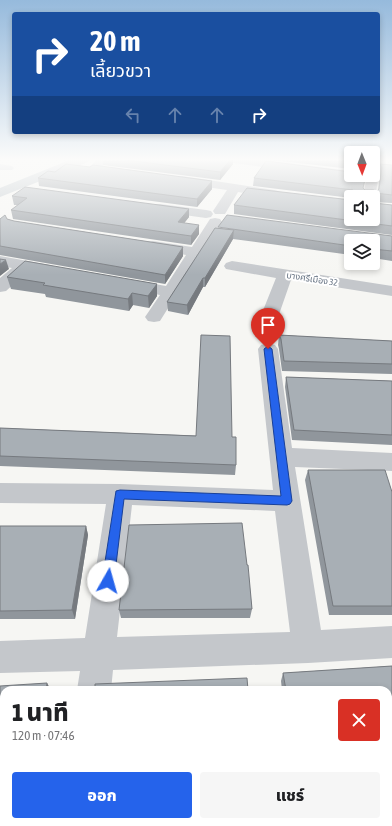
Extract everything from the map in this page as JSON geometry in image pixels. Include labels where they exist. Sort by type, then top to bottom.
[{"type":"street","points":[[154,318],[197,252],[214,216],[228,198]]},
{"type":"street","points":[[152,207],[214,216]]},
{"type":"street","points":[[142,243],[197,252]]},
{"type":"street","points":[[0,261],[63,272]]},
{"type":"street","points":[[0,287],[25,265]]},
{"type":"street","name":"บางศรีเมือง 32","points":[[232,266],[392,291]]},
{"type":"street","points":[[267,322],[285,274]]},
{"type":"street","points":[[109,281],[171,292]]},
{"type":"street","points":[[268,349],[280,378],[282,457],[308,647]]},
{"type":"street","points":[[282,457],[392,462]]},
{"type":"street","points":[[0,493],[120,494],[287,501]]},
{"type":"street","points":[[94,686],[120,494]]},
{"type":"street","points":[[0,657],[308,647],[392,642]]},
{"type":"building","points":[[24,198],[104,198],[189,209],[178,222],[199,225],[191,236],[11,210],[27,198]]},
{"type":"building","points":[[240,198],[330,198],[344,199],[344,220],[234,205]]},
{"type":"building","points":[[380,204],[392,205],[392,226],[380,224]]},
{"type":"building","points":[[5,215],[7,219],[14,221],[183,247],[165,275],[0,246],[0,219]]},
{"type":"building","points":[[227,215],[376,234],[344,234],[344,245],[218,227]]},
{"type":"building","points":[[215,228],[234,230],[187,305],[167,302]]},
{"type":"building","points":[[380,234],[392,236],[392,251],[380,250]]},
{"type":"building","points":[[0,259],[6,260],[0,264]]},
{"type":"building","points":[[25,261],[157,284],[148,296],[132,293],[128,299],[43,285],[45,283],[7,277]]},
{"type":"building","points":[[201,335],[230,336],[232,437],[236,437],[236,465],[0,456],[0,428],[196,436]]},
{"type":"building","points":[[279,335],[392,341],[392,364],[284,361],[281,339]]},
{"type":"building","points":[[286,377],[392,381],[392,435],[294,430]]},
{"type":"building","points":[[308,470],[385,470],[392,492],[392,606],[333,606]]},
{"type":"building","points":[[242,523],[252,609],[119,610],[129,525]]},
{"type":"building","points":[[0,526],[86,526],[72,610],[0,611]]},
{"type":"building","points":[[392,666],[392,686],[285,686],[283,673]]},
{"type":"building","points":[[247,678],[248,686],[95,686],[95,684]]},
{"type":"building","points":[[47,683],[47,686],[0,686]]},
{"type":"route","points":[[108,581],[120,494],[287,501],[268,349]]}]
